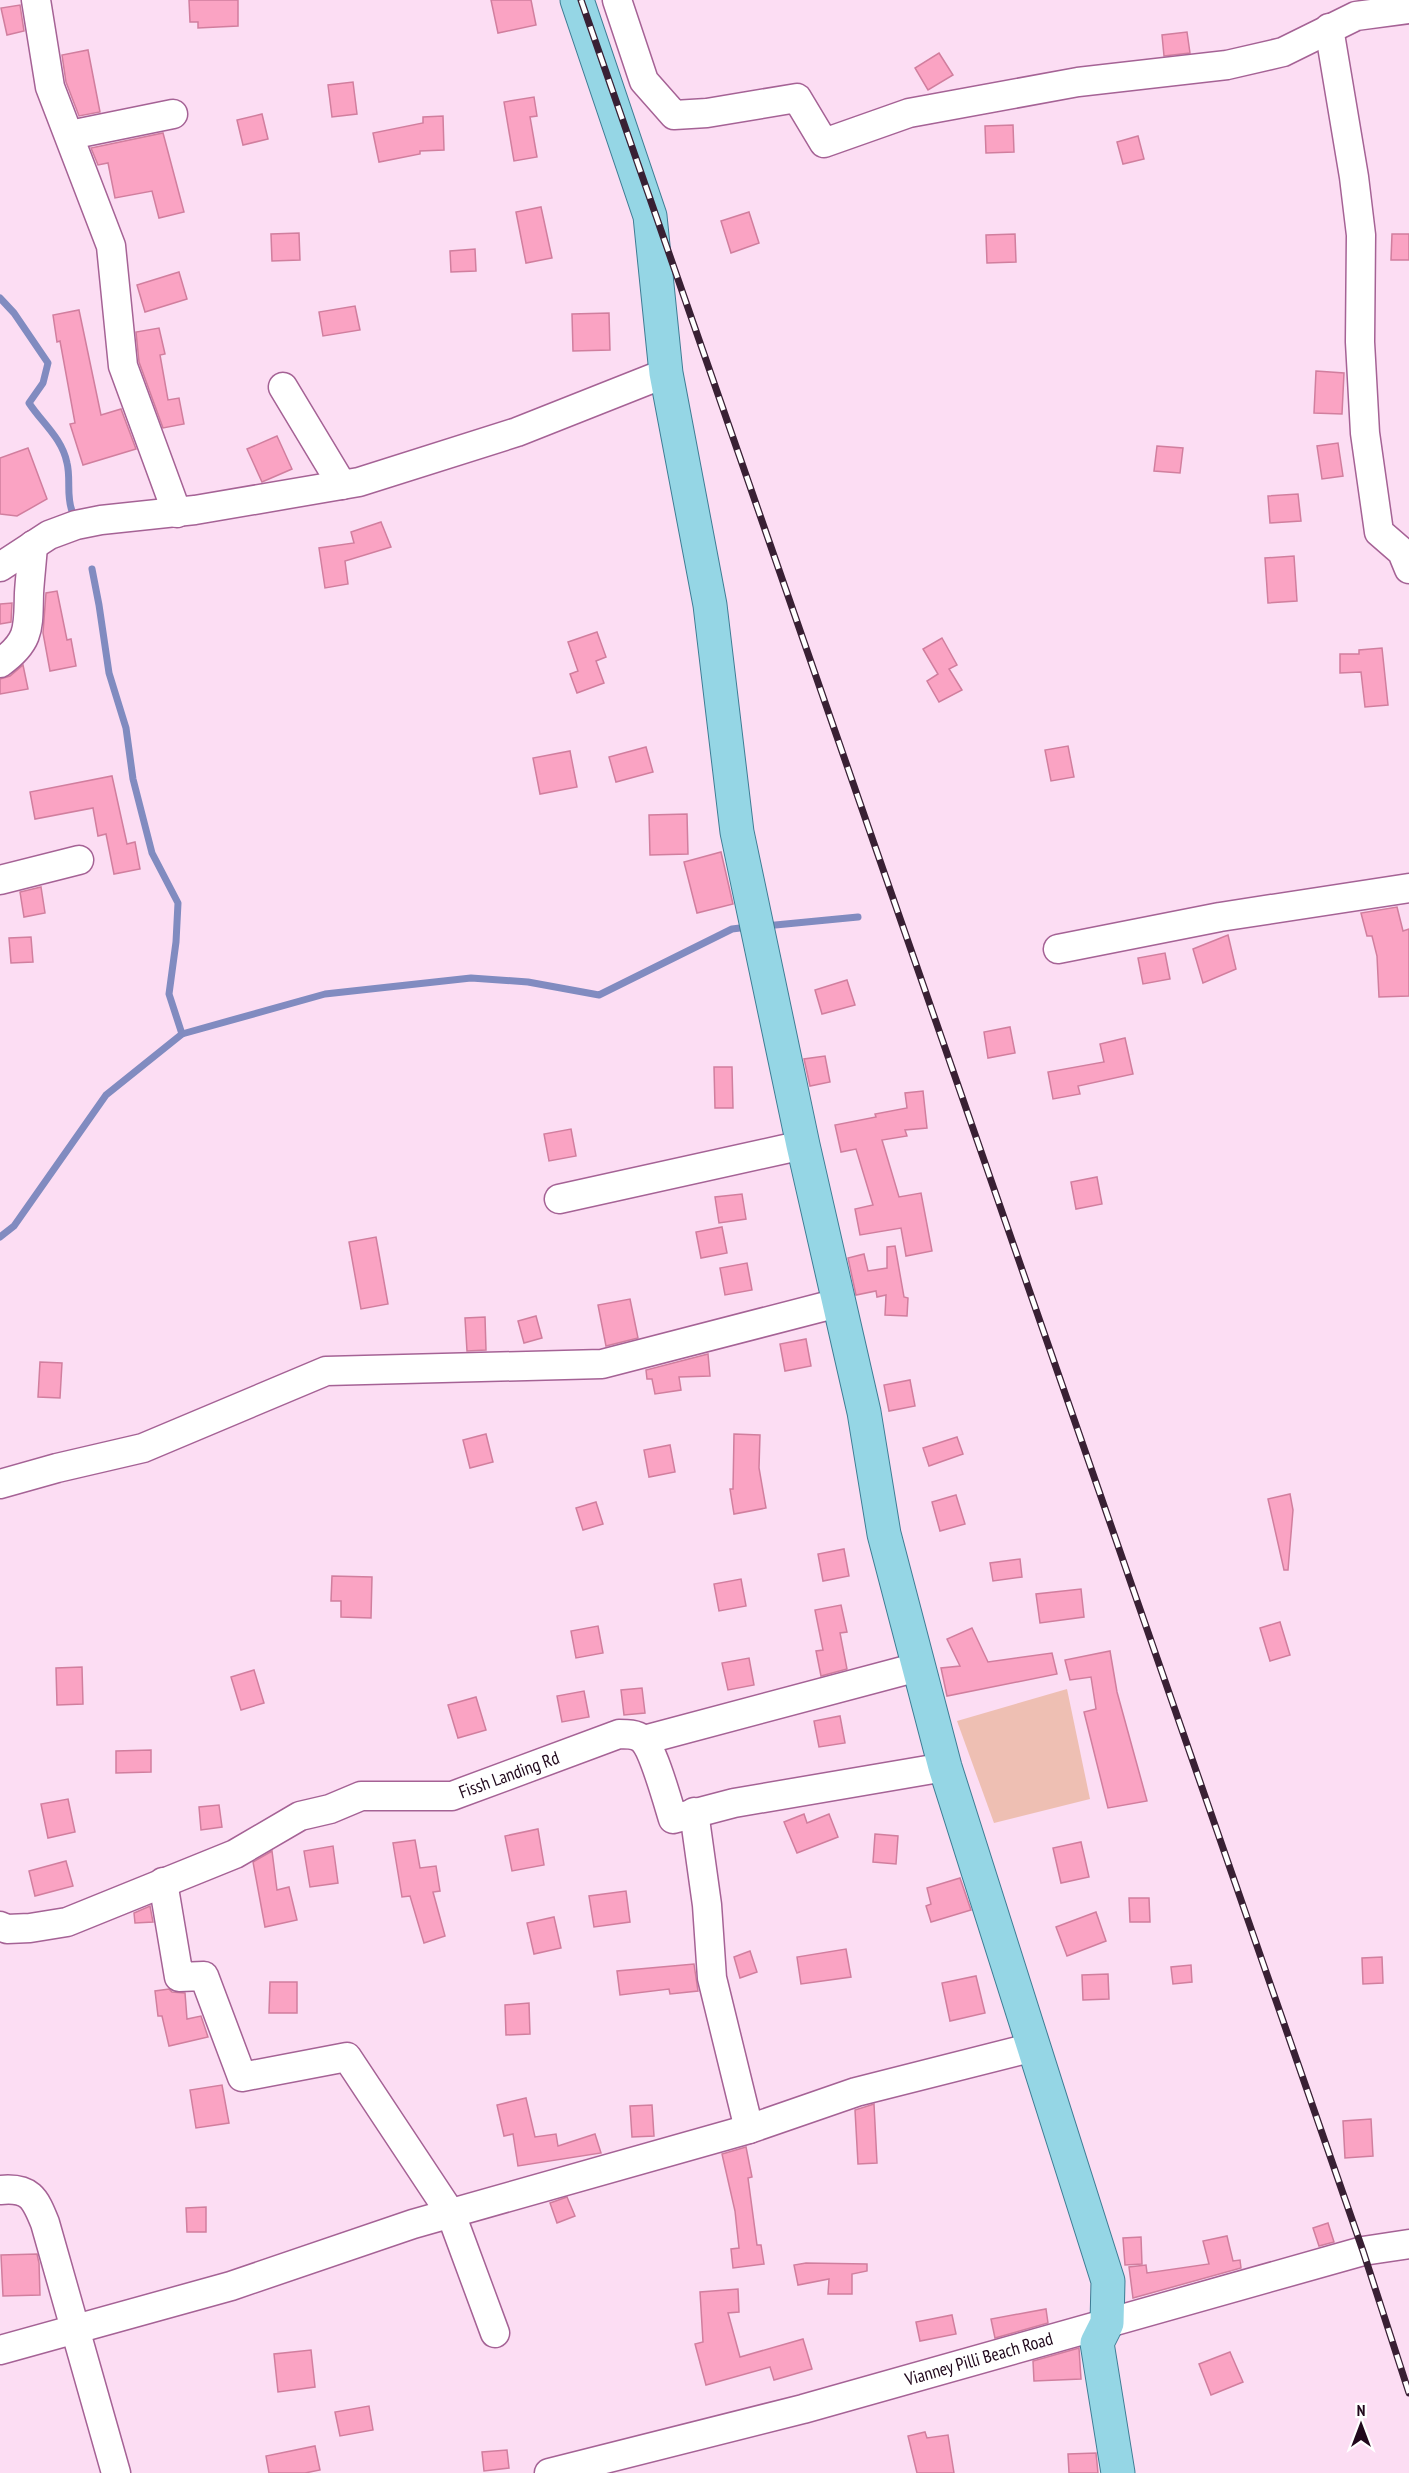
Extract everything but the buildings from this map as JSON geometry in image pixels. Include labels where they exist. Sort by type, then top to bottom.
[{"type":"main road","points":[[577,0],[650,216],[666,373],[710,605],[737,832],[803,1145],[864,1412],[884,1534],[945,1767],[1108,2281],[1107,2323],[1097,2343],[1118,2473]]},
{"type":"street","points":[[36,0],[50,87],[111,246],[123,366],[177,513]]},
{"type":"street","points":[[617,0],[644,81],[674,115],[707,113],[797,98],[824,143],[909,113],[1078,82],[1227,65],[1283,52],[1356,16],[1409,9]]},
{"type":"street","points":[[1329,28],[1354,177],[1361,235],[1360,342],[1365,433],[1378,532],[1402,552],[1409,569]]},
{"type":"street","points":[[70,135],[173,114]]},
{"type":"street","points":[[0,567],[49,535],[76,525],[101,520],[177,513],[359,482],[516,432],[666,373]]},
{"type":"street","points":[[283,387],[342,485]]},
{"type":"street","points":[[0,663],[17,651],[29,625],[33,545]]},
{"type":"street","points":[[0,880],[79,860]]},
{"type":"street","points":[[1058,949],[1220,917],[1409,888]]},
{"type":"street","points":[[559,1199],[803,1145]]},
{"type":"street","points":[[0,1484],[143,1448],[326,1371],[602,1364],[838,1304]]},
{"type":"street","points":[[918,1667],[644,1740],[673,1819],[734,1803],[945,1767]]},
{"type":"street","name":"Fissh Landing Rd","points":[[0,1926],[7,1929],[30,1928],[67,1922],[235,1854],[300,1816],[330,1809],[361,1796],[452,1796],[612,1736],[627,1734],[644,1740]]},
{"type":"street","points":[[694,1812],[707,1905],[712,1978],[749,2129]]},
{"type":"street","points":[[162,1882],[179,1977],[204,1976],[242,2077],[347,2057],[451,2214],[495,2333]]},
{"type":"street","points":[[0,2350],[231,2286],[451,2214],[749,2129],[856,2092],[1034,2047]]},
{"type":"street","points":[[0,2190],[26,2193],[36,2201],[45,2223],[116,2473]]},
{"type":"street","name":"Vianney Pilli Beach Road","points":[[549,2473],[803,2409],[1363,2251],[1409,2244]]},
{"type":"shaded area","points":[[1067,1689],[1090,1799],[994,1823],[957,1721]]},
{"type":"waterway","points":[[0,298],[14,313],[48,363],[43,383],[29,403],[61,446],[68,469],[69,499],[72,511]]},
{"type":"waterway","points":[[92,569],[109,673],[126,728],[133,779],[152,853],[178,903],[176,942],[169,994],[182,1034]]},
{"type":"waterway","points":[[765,926],[858,917]]},
{"type":"waterway","points":[[0,1237],[14,1226],[106,1095],[182,1034],[325,994],[471,978],[528,982],[599,995],[732,929],[748,927]]},
{"type":"railway","points":[[581,0],[1363,2251],[1409,2393]]}]
